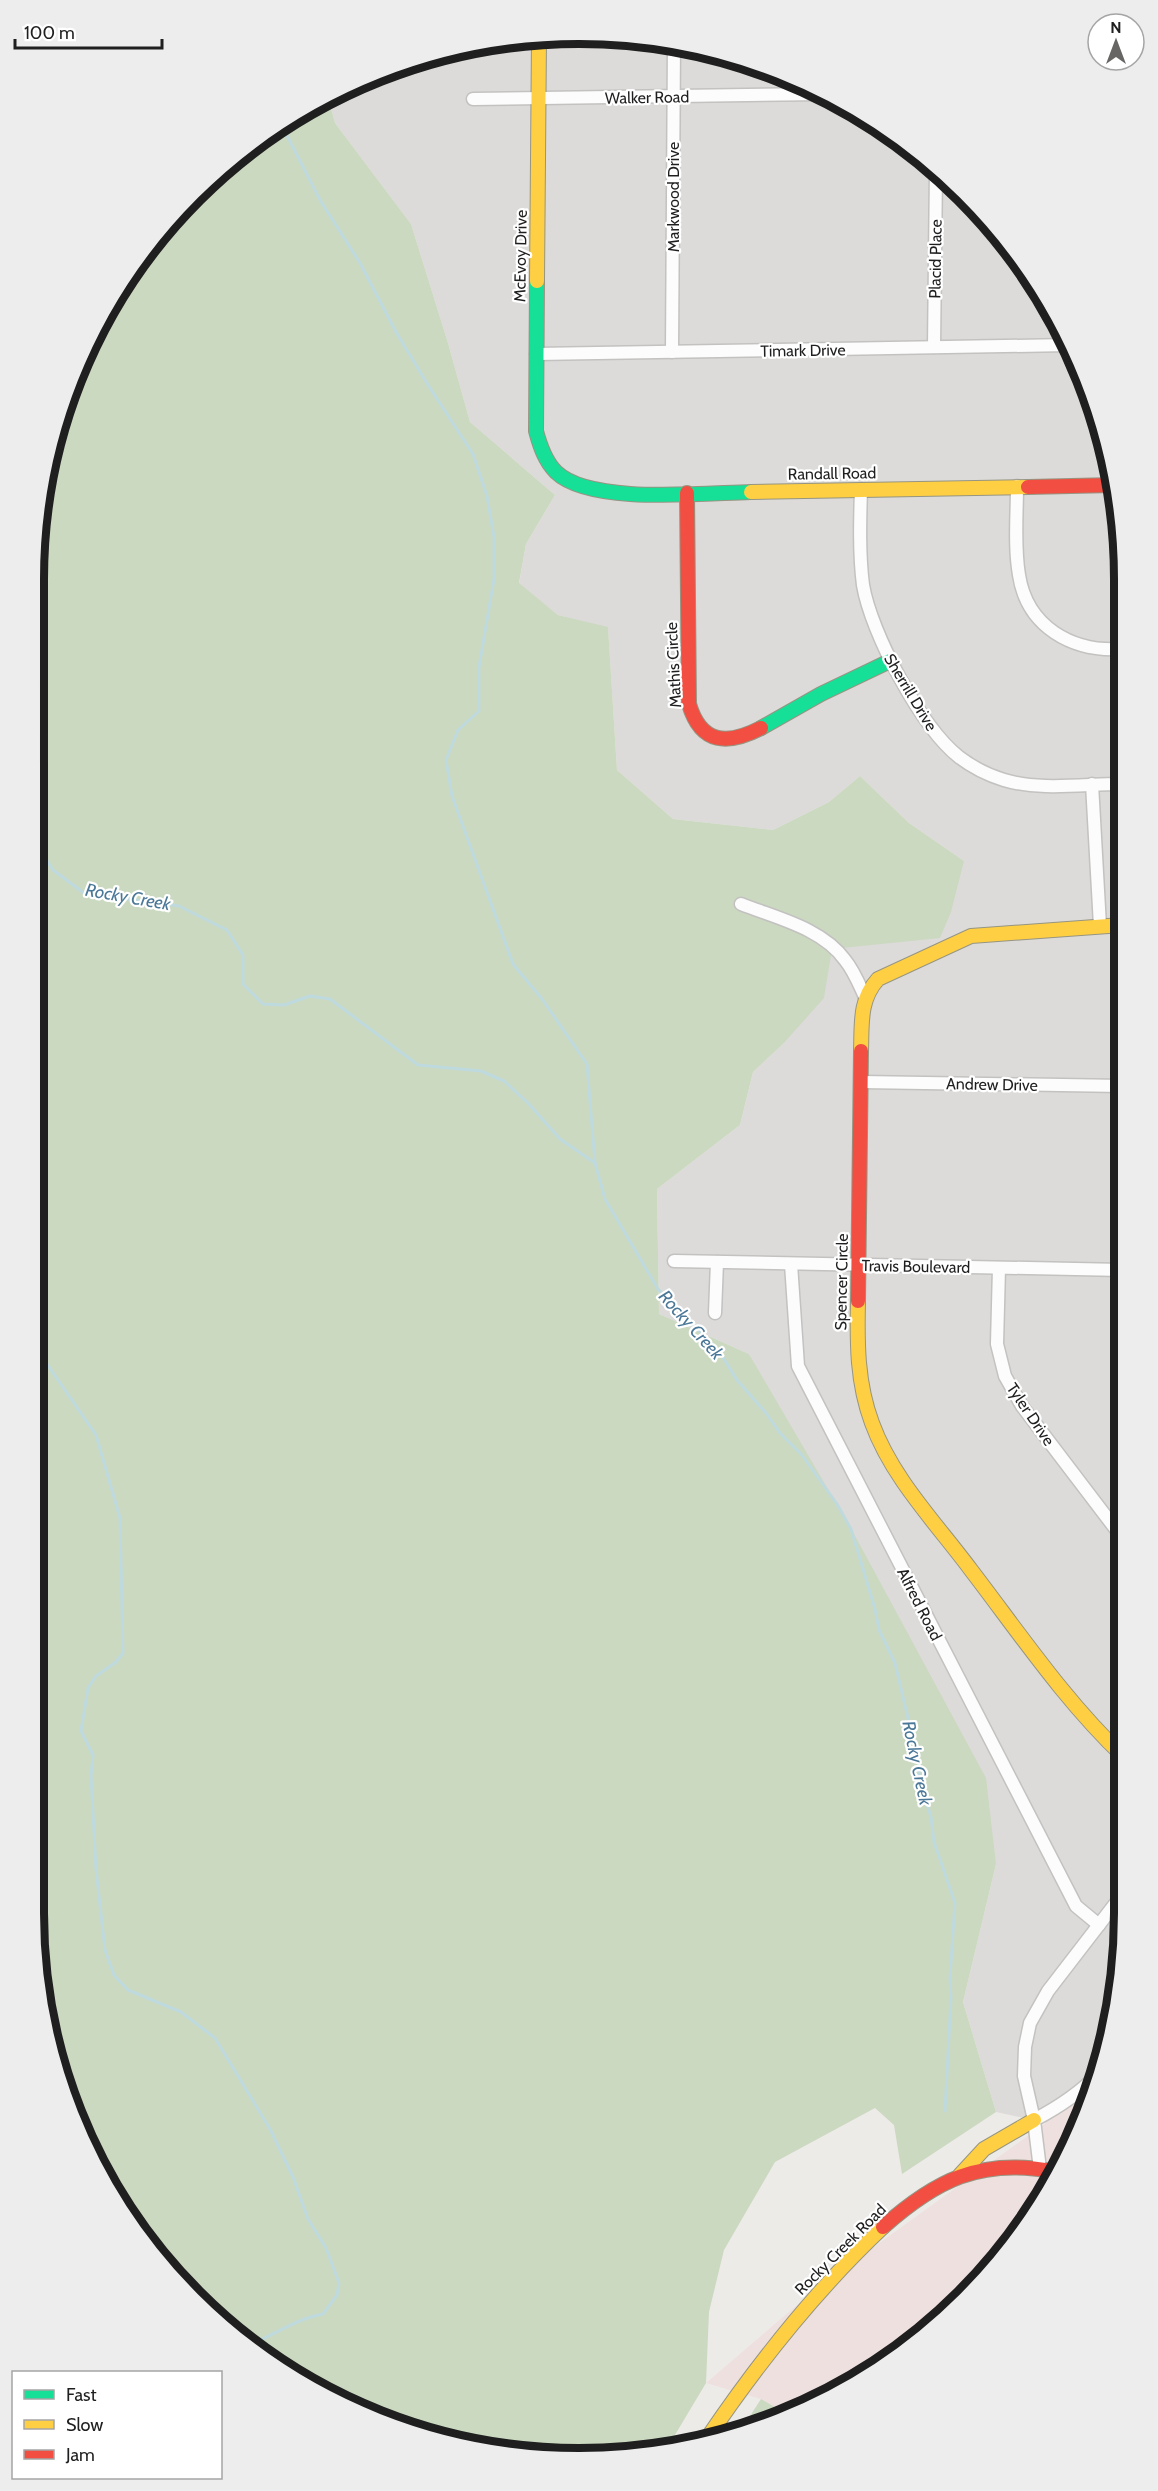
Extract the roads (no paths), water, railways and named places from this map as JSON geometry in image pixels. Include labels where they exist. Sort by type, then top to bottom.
[{"type":"street","name":"McEvoy Drive","points":[[539,45],[536,430],[543,455],[556,471]]},
{"type":"street","name":"Markwood Drive","points":[[672,352],[674,52]]},
{"type":"street","name":"Walker Road","points":[[473,99],[539,100],[806,94]]},
{"type":"street","name":"Placid Place","points":[[934,347],[936,180]]},
{"type":"street","name":"Timark Drive","points":[[537,354],[1060,345]]},
{"type":"street","name":"Randall Road","points":[[556,471],[570,483],[595,492],[1106,485]]},
{"type":"street","points":[[1017,486],[1019,577],[1032,609],[1046,625],[1068,642],[1093,649],[1114,649]]},
{"type":"street","name":"Sherrill Drive","points":[[861,489],[863,583],[874,623],[890,661],[939,738],[959,757],[977,768],[1016,783],[1042,785],[1114,783]]},
{"type":"street","name":"Mathis Circle","points":[[687,492],[689,704],[692,716],[707,734],[723,740],[740,738],[821,694],[890,661]]},
{"type":"street","points":[[1092,784],[1100,926]]},
{"type":"street","points":[[741,904],[824,939],[844,958],[865,997]]},
{"type":"street","points":[[865,997],[873,982],[878,979],[971,936],[1114,925]]},
{"type":"street","name":"Spencer Circle","points":[[865,997],[862,1007],[857,1351],[859,1372],[877,1434],[892,1462],[1072,1701],[1114,1746]]},
{"type":"street","name":"Andrew Drive","points":[[862,1082],[1114,1086]]},
{"type":"street","name":"Travis Boulevard","points":[[674,1261],[1114,1270]]},
{"type":"street","points":[[715,1313],[717,1262]]},
{"type":"street","name":"Alfred Road","points":[[791,1264],[798,1366],[1076,1906],[1099,1925]]},
{"type":"street","name":"Tyler Drive","points":[[999,1268],[997,1344],[1005,1376],[1022,1406],[1114,1527]]},
{"type":"street","points":[[1046,2170],[1024,2076],[1025,2047],[1030,2024],[1048,1991],[1114,1905]]},
{"type":"street","points":[[960,2175],[978,2153],[1050,2112],[1085,2088]]},
{"type":"street","name":"Rocky Creek Road","points":[[713,2430],[766,2355],[837,2271],[907,2205],[960,2175],[1005,2167],[1030,2166],[1046,2170]]},
{"type":"waterway","points":[[285,132],[320,200],[360,263],[396,332],[473,454],[487,496],[494,537],[494,579],[479,667],[479,711],[458,730],[446,760],[452,796],[513,964],[542,999],[587,1064],[595,1163],[605,1199],[658,1289],[719,1351],[737,1380],[780,1433],[802,1455],[837,1504],[851,1529],[879,1630],[895,1663],[919,1765],[919,1779],[931,1817],[934,1842],[955,1903],[945,2111]]},
{"type":"waterway","name":"Rocky Creek","points":[[44,856],[53,870],[84,893],[179,906],[227,930],[243,955],[243,984],[263,1004],[284,1005],[310,996],[330,999],[418,1065],[481,1071],[504,1081],[528,1103],[560,1139],[595,1163]]},
{"type":"waterway","points":[[44,1361],[96,1435],[120,1518],[123,1653],[116,1662],[96,1676],[88,1688],[81,1731],[93,1755],[91,1776],[96,1869],[105,1950],[114,1975],[128,1990],[181,2012],[215,2038],[270,2129],[293,2177],[308,2219],[326,2248],[339,2283],[337,2295],[323,2314],[296,2322],[259,2341]]}]
